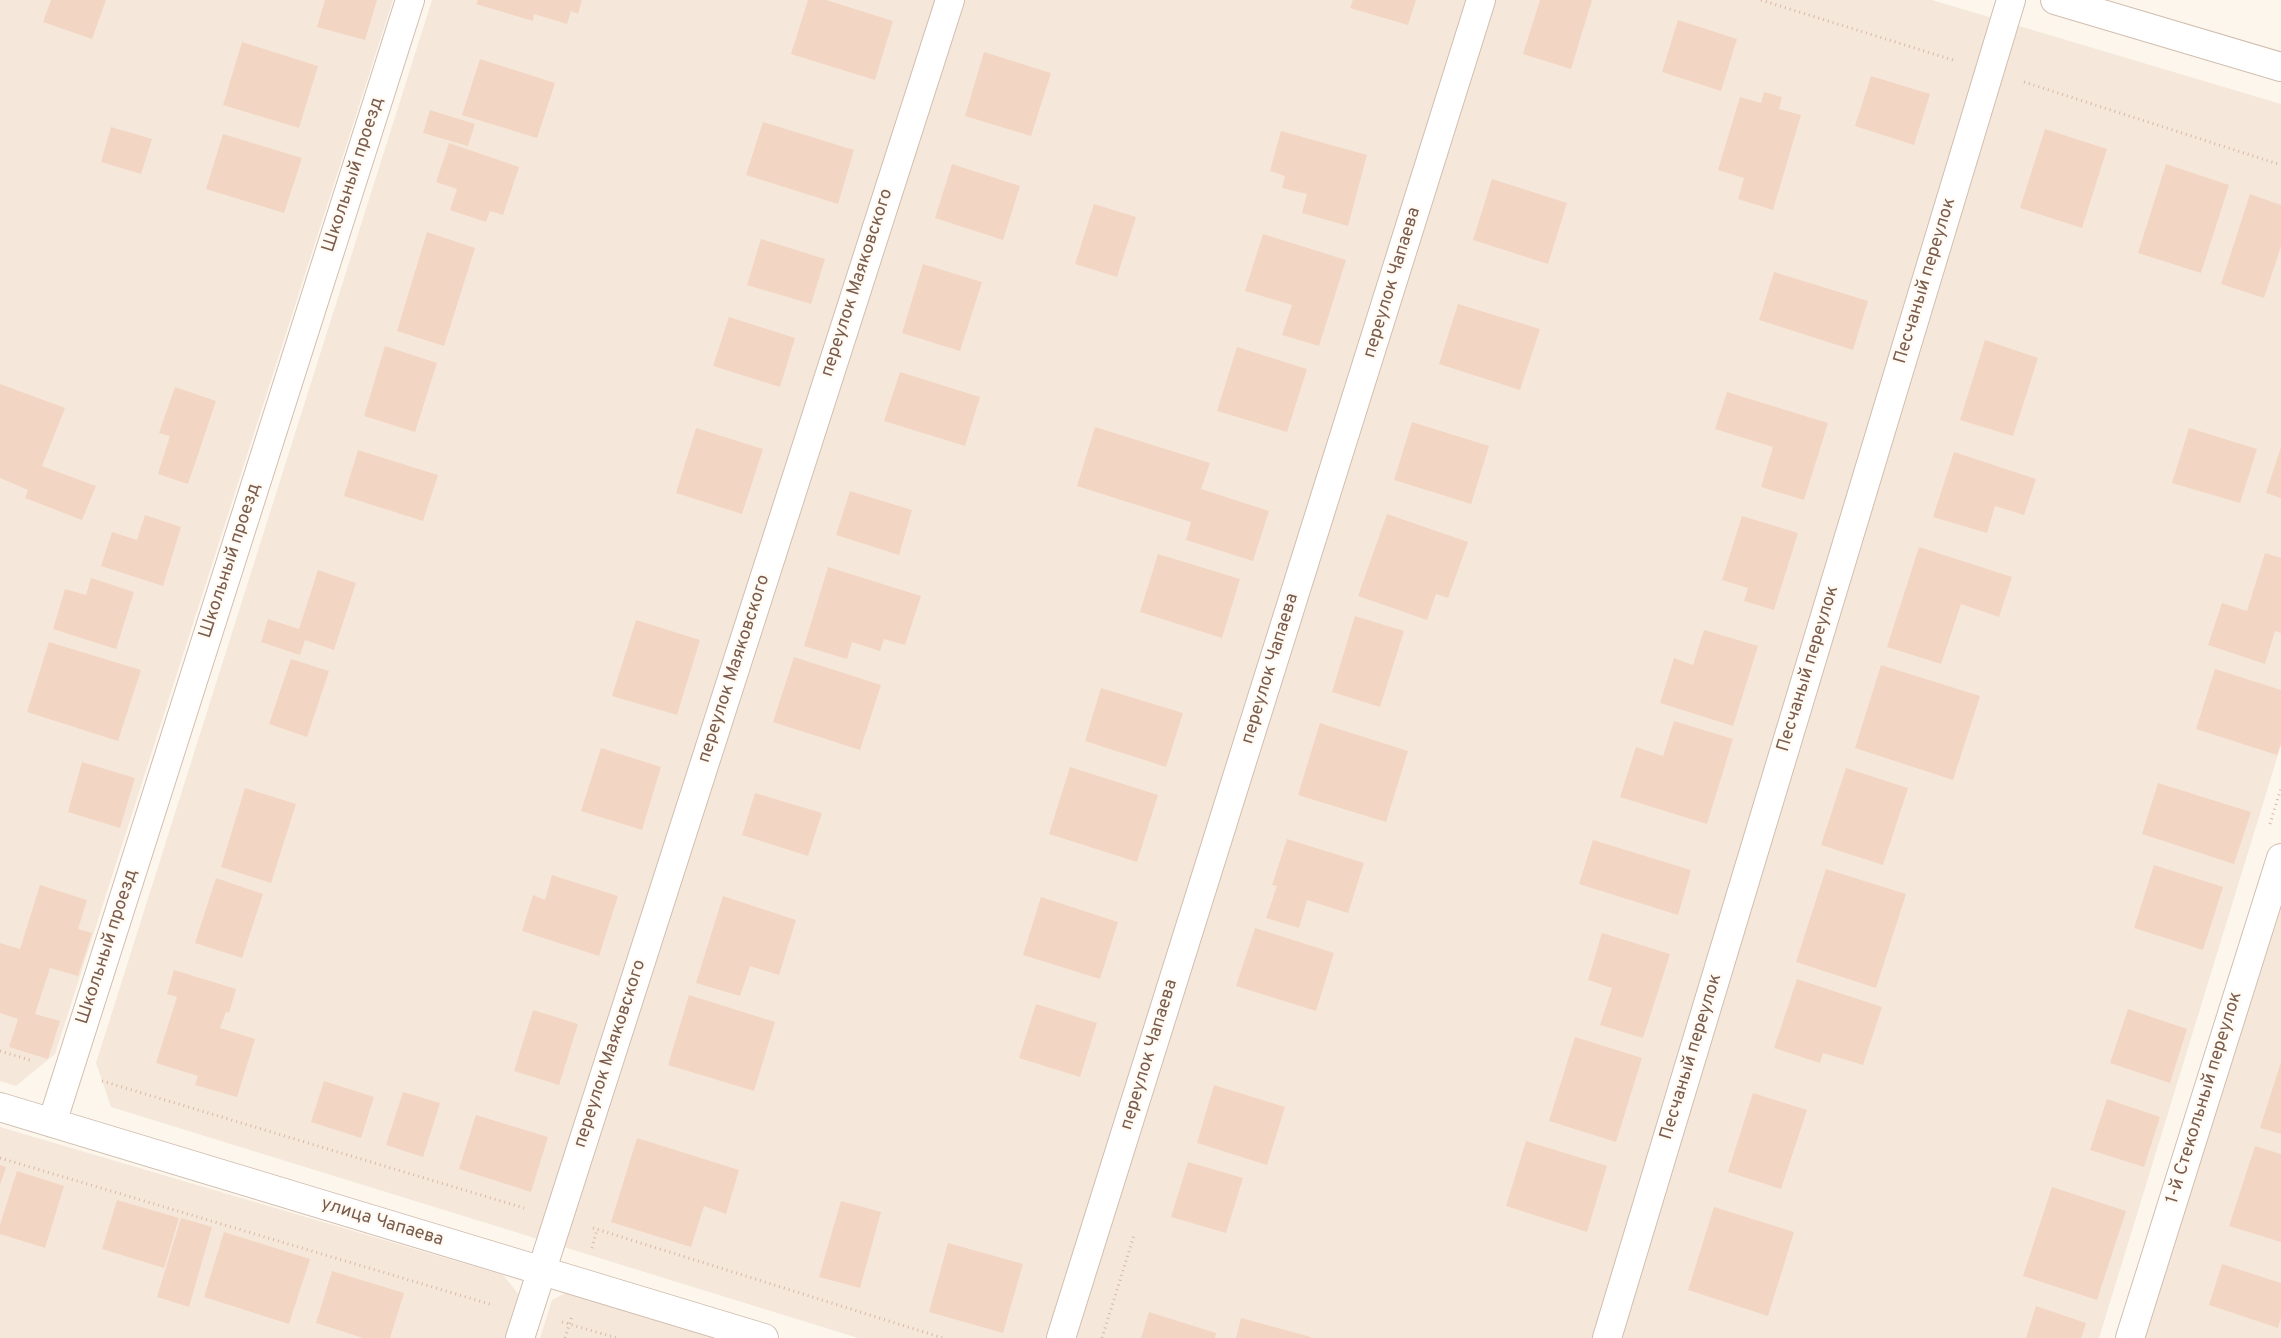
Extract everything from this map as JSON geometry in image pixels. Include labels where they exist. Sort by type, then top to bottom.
[{"type":"street","name":"Школьный проезд","points":[[52,1123],[410,0]]},
{"type":"street","name":"переулок Маяковского","points":[[524,1327],[950,0]]},
{"type":"street","name":"переулок Чапаева","points":[[1061,1338],[1482,0]]},
{"type":"street","name":"Песчаный переулок","points":[[1607,1338],[2011,0]]},
{"type":"street","points":[[2055,0],[2281,67]]},
{"type":"street","name":"1-й Стекольный переулок","points":[[2130,1338],[2281,858]]},
{"type":"street","name":"улица Чапаева","points":[[0,1107],[749,1336]]},
{"type":"path","points":[[0,1051],[558,1218],[943,1338]]},
{"type":"path","points":[[0,1158],[524,1327],[570,1324],[617,1338]]},
{"type":"shaded area","points":[[0,0],[393,0],[55,1054],[16,1086],[0,1081]]},
{"type":"shaded area","points":[[432,0],[1932,0],[2281,104],[2281,745],[2099,1338],[858,1338],[111,1107],[96,1063]]},
{"type":"shaded area","points":[[2281,868],[2281,1338],[2135,1338]]},
{"type":"shaded area","points":[[0,1127],[503,1275],[520,1296],[506,1338],[0,1338]]},
{"type":"shaded area","points":[[571,1290],[725,1338],[540,1338],[552,1300]]},
{"type":"building","points":[[51,0],[106,0],[92,39],[43,22]]},
{"type":"building","points":[[325,0],[377,0],[365,40],[317,27]]},
{"type":"building","points":[[478,0],[582,0],[578,14],[571,11],[567,24],[534,14],[533,21],[476,4]]},
{"type":"building","points":[[808,0],[826,0],[893,21],[875,80],[791,54]]},
{"type":"building","points":[[1353,0],[1416,0],[1408,25],[1350,8]]},
{"type":"building","points":[[1540,0],[1592,0],[1571,69],[1523,54]]},
{"type":"building","points":[[1678,20],[1737,39],[1721,91],[1662,72]]},
{"type":"building","points":[[242,42],[318,66],[299,128],[223,105]]},
{"type":"building","points":[[984,52],[1051,73],[1031,136],[965,116]]},
{"type":"building","points":[[480,59],[555,83],[537,138],[462,115]]},
{"type":"building","points":[[1871,76],[1930,94],[1914,145],[1855,126]]},
{"type":"building","points":[[1764,92],[1782,97],[1779,109],[1801,115],[1773,210],[1738,199],[1744,178],[1718,170],[1740,97],[1761,103]]},
{"type":"building","points":[[430,110],[475,124],[468,146],[423,133]]},
{"type":"building","points":[[763,122],[854,150],[838,204],[746,175]]},
{"type":"building","points":[[111,127],[152,139],[141,174],[101,162]]},
{"type":"building","points":[[2045,129],[2107,149],[2082,228],[2020,208]]},
{"type":"building","points":[[1281,131],[1367,155],[1348,226],[1302,213],[1307,194],[1282,188],[1285,176],[1270,171]]},
{"type":"building","points":[[223,134],[302,158],[284,213],[206,189]]},
{"type":"building","points":[[449,143],[519,167],[503,215],[490,211],[486,222],[450,210],[457,189],[436,182]]},
{"type":"building","points":[[952,164],[1020,186],[1003,240],[935,218]]},
{"type":"building","points":[[2166,164],[2229,185],[2201,273],[2138,253]]},
{"type":"building","points":[[1492,179],[1567,203],[1548,264],[1473,240]]},
{"type":"building","points":[[2250,194],[2281,205],[2281,246],[2264,298],[2221,284]]},
{"type":"building","points":[[1094,204],[1136,217],[1117,277],[1075,264]]},
{"type":"building","points":[[427,232],[475,248],[444,346],[397,331]]},
{"type":"building","points":[[1263,234],[1346,260],[1319,346],[1282,335],[1292,305],[1245,291]]},
{"type":"building","points":[[761,239],[825,259],[811,304],[747,285]]},
{"type":"building","points":[[923,264],[982,282],[960,351],[902,333]]},
{"type":"building","points":[[1774,272],[1868,301],[1853,350],[1759,320]]},
{"type":"building","points":[[1458,304],[1540,329],[1520,390],[1439,364]]},
{"type":"building","points":[[729,317],[795,338],[780,387],[713,366]]},
{"type":"building","points":[[1985,340],[2038,358],[2013,436],[1960,420]]},
{"type":"building","points":[[385,346],[437,363],[415,432],[364,416]]},
{"type":"building","points":[[1237,347],[1307,369],[1287,432],[1217,411]]},
{"type":"building","points":[[900,372],[980,397],[965,446],[884,421]]},
{"type":"building","points":[[0,384],[65,408],[42,466],[96,486],[82,520],[25,498],[28,490],[0,478]]},
{"type":"building","points":[[175,387],[216,401],[188,484],[158,474],[170,436],[159,433]]},
{"type":"building","points":[[1727,392],[1828,423],[1804,500],[1761,487],[1773,447],[1715,429]]},
{"type":"building","points":[[1412,422],[1489,446],[1471,504],[1394,480]]},
{"type":"building","points":[[1095,427],[1210,463],[1201,489],[1269,511],[1253,561],[1186,540],[1191,522],[1077,486]]},
{"type":"building","points":[[696,428],[763,449],[742,514],[676,493]]},
{"type":"building","points":[[2189,428],[2257,449],[2240,503],[2172,483]]},
{"type":"building","points":[[2281,447],[2281,498],[2266,493]]},
{"type":"building","points":[[358,450],[438,475],[423,521],[344,496]]},
{"type":"building","points":[[1954,452],[2036,479],[2024,515],[1995,506],[1987,533],[1933,517]]},
{"type":"building","points":[[850,491],[912,510],[899,555],[836,535]]},
{"type":"building","points":[[1387,514],[1468,542],[1448,598],[1436,594],[1427,620],[1358,596]]},
{"type":"building","points":[[145,515],[181,527],[163,586],[101,566],[112,532],[137,540]]},
{"type":"building","points":[[1742,516],[1798,533],[1774,610],[1744,601],[1748,588],[1722,580]]},
{"type":"building","points":[[1919,547],[2012,577],[1999,617],[1961,604],[1941,664],[1887,647]]},
{"type":"building","points":[[2265,553],[2281,558],[2281,633],[2275,631],[2265,664],[2208,645],[2222,603],[2247,611]]},
{"type":"building","points":[[1158,554],[1240,579],[1222,638],[1140,612]]},
{"type":"building","points":[[828,567],[921,596],[905,645],[884,639],[880,651],[852,642],[847,659],[804,646]]},
{"type":"building","points":[[318,570],[356,583],[334,650],[305,640],[300,655],[261,642],[268,619],[299,629]]},
{"type":"building","points":[[91,578],[134,592],[116,649],[53,629],[65,589],[86,595]]},
{"type":"building","points":[[1355,616],[1404,631],[1380,707],[1332,692]]},
{"type":"building","points":[[636,620],[700,640],[677,715],[612,696]]},
{"type":"building","points":[[1704,630],[1758,646],[1733,726],[1660,703],[1674,658],[1693,665]]},
{"type":"building","points":[[49,642],[141,670],[118,741],[27,712]]},
{"type":"building","points":[[794,657],[881,685],[860,750],[773,722]]},
{"type":"building","points":[[291,659],[329,671],[307,737],[269,724]]},
{"type":"building","points":[[1881,665],[1980,696],[1953,780],[1855,748]]},
{"type":"building","points":[[2215,669],[2281,690],[2281,743],[2277,755],[2196,729]]},
{"type":"building","points":[[1101,688],[1183,713],[1166,767],[1085,741]]},
{"type":"building","points":[[1674,721],[1733,739],[1707,824],[1620,797],[1636,747],[1663,756]]},
{"type":"building","points":[[1320,723],[1408,751],[1386,822],[1298,795]]},
{"type":"building","points":[[601,748],[661,767],[642,830],[581,811]]},
{"type":"building","points":[[82,762],[135,778],[120,828],[68,812]]},
{"type":"building","points":[[1070,767],[1158,795],[1137,862],[1049,834]]},
{"type":"building","points":[[1846,768],[1908,788],[1883,865],[1821,845]]},
{"type":"building","points":[[2158,783],[2251,812],[2234,864],[2142,834]]},
{"type":"building","points":[[245,788],[296,804],[271,883],[221,867]]},
{"type":"building","points":[[755,793],[822,813],[808,856],[742,835]]},
{"type":"building","points":[[1287,839],[1364,863],[1348,913],[1307,900],[1299,928],[1266,918],[1277,886],[1272,885]]},
{"type":"building","points":[[1593,840],[1691,870],[1678,915],[1579,884]]},
{"type":"building","points":[[2154,865],[2223,887],[2203,950],[2134,928]]},
{"type":"building","points":[[1826,869],[1906,894],[1876,988],[1796,962]]},
{"type":"building","points":[[552,875],[618,896],[599,956],[522,931],[533,895],[545,900]]},
{"type":"building","points":[[216,878],[263,894],[242,958],[195,943]]},
{"type":"building","points":[[40,885],[87,900],[78,929],[92,933],[78,976],[50,968],[35,1014],[60,1021],[48,1059],[9,1047],[18,1019],[0,1013],[0,943],[20,949]]},
{"type":"building","points":[[723,896],[796,920],[779,975],[750,966],[740,996],[696,983]]},
{"type":"building","points":[[1041,897],[1118,922],[1100,979],[1023,955]]},
{"type":"building","points":[[1255,928],[1334,953],[1316,1011],[1236,986]]},
{"type":"building","points":[[1602,933],[1670,954],[1643,1038],[1600,1025],[1612,988],[1588,980]]},
{"type":"building","points":[[174,970],[236,989],[229,1013],[226,1012],[220,1028],[255,1039],[237,1097],[195,1085],[198,1076],[156,1063],[177,997],[167,994]]},
{"type":"building","points":[[1797,979],[1882,1007],[1863,1065],[1823,1053],[1820,1063],[1774,1048]]},
{"type":"building","points":[[689,995],[775,1022],[754,1091],[668,1065]]},
{"type":"building","points":[[1036,1004],[1097,1023],[1080,1077],[1019,1058]]},
{"type":"building","points":[[2128,1009],[2187,1029],[2170,1083],[2110,1063]]},
{"type":"building","points":[[533,1010],[578,1024],[559,1085],[514,1071]]},
{"type":"building","points":[[1575,1037],[1642,1058],[1616,1142],[1549,1121]]},
{"type":"building","points":[[2281,1062],[2281,1134],[2260,1128]]},
{"type":"building","points":[[324,1081],[374,1097],[361,1138],[311,1122]]},
{"type":"building","points":[[1214,1085],[1285,1107],[1267,1165],[1197,1143]]},
{"type":"building","points":[[403,1092],[440,1103],[423,1157],[386,1145]]},
{"type":"building","points":[[1753,1093],[1807,1110],[1781,1189],[1728,1172]]},
{"type":"building","points":[[2107,1099],[2160,1117],[2144,1167],[2090,1150]]},
{"type":"building","points":[[476,1115],[548,1137],[531,1192],[459,1169]]},
{"type":"building","points":[[637,1138],[739,1170],[726,1214],[704,1206],[691,1247],[611,1222]]},
{"type":"building","points":[[1526,1141],[1607,1166],[1587,1232],[1506,1206]]},
{"type":"building","points":[[2255,1146],[2281,1154],[2281,1242],[2229,1226]]},
{"type":"building","points":[[1188,1162],[1243,1178],[1226,1233],[1171,1217]]},
{"type":"building","points":[[0,1165],[6,1167],[0,1185]]},
{"type":"building","points":[[17,1171],[64,1186],[45,1248],[0,1234],[0,1225]]},
{"type":"building","points":[[2052,1187],[2126,1211],[2097,1300],[2023,1276]]},
{"type":"building","points":[[117,1200],[179,1218],[164,1268],[102,1249]]},
{"type":"building","points":[[841,1201],[881,1212],[860,1288],[819,1277]]},
{"type":"building","points":[[1714,1207],[1794,1232],[1768,1316],[1688,1290]]},
{"type":"building","points":[[181,1218],[212,1227],[189,1307],[157,1297]]},
{"type":"building","points":[[224,1232],[310,1259],[289,1324],[204,1297]]},
{"type":"building","points":[[948,1243],[1023,1264],[1003,1333],[929,1312]]},
{"type":"building","points":[[2222,1264],[2281,1283],[2281,1318],[2278,1328],[2209,1305]]},
{"type":"building","points":[[332,1271],[404,1293],[390,1338],[363,1338],[316,1323]]},
{"type":"building","points":[[2036,1306],[2086,1323],[2081,1338],[2026,1338]]},
{"type":"building","points":[[1149,1312],[1216,1333],[1215,1338],[1141,1338]]},
{"type":"building","points":[[1241,1318],[1311,1337],[1311,1338],[1236,1338]]}]
